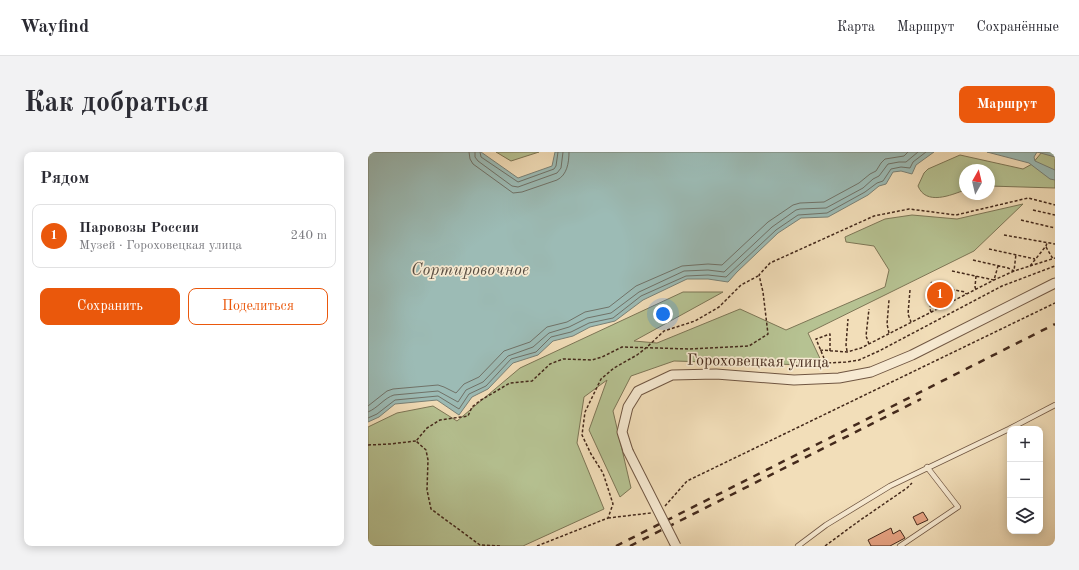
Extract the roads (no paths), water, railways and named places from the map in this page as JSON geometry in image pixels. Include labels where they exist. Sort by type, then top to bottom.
[{"type":"street","name":"Гороховецкая улица","points":[[676,546],[628,451],[622,432],[628,407],[638,391],[672,375],[716,374],[794,380],[839,378],[870,372],[912,355],[1055,283]]},
{"type":"lane","points":[[798,546],[826,525],[890,486],[1009,429],[1055,405]]},
{"type":"lane","points":[[900,546],[958,507],[927,467]]},
{"type":"water","name":"Сортировочное","points":[[368,152],[481,152],[518,178],[552,166],[555,152],[934,152],[916,165],[912,174],[901,171],[893,172],[886,184],[879,186],[868,195],[828,217],[801,218],[778,233],[728,282],[708,279],[687,279],[643,300],[615,321],[590,327],[573,336],[553,341],[538,355],[513,363],[488,389],[472,397],[459,415],[437,400],[395,404],[379,417],[368,422]]},
{"type":"water","points":[[987,152],[1037,152],[1034,157],[1035,161],[1055,170],[1055,180],[1050,179],[1029,163]]},
{"type":"water","points":[[1037,152],[1055,152],[1055,157]]},
{"type":"railway","points":[[616,546],[1055,324]]},
{"type":"railway","points":[[630,546],[921,399]]},
{"type":"place","name":"Паровозы России","points":[[940,295]]}]
